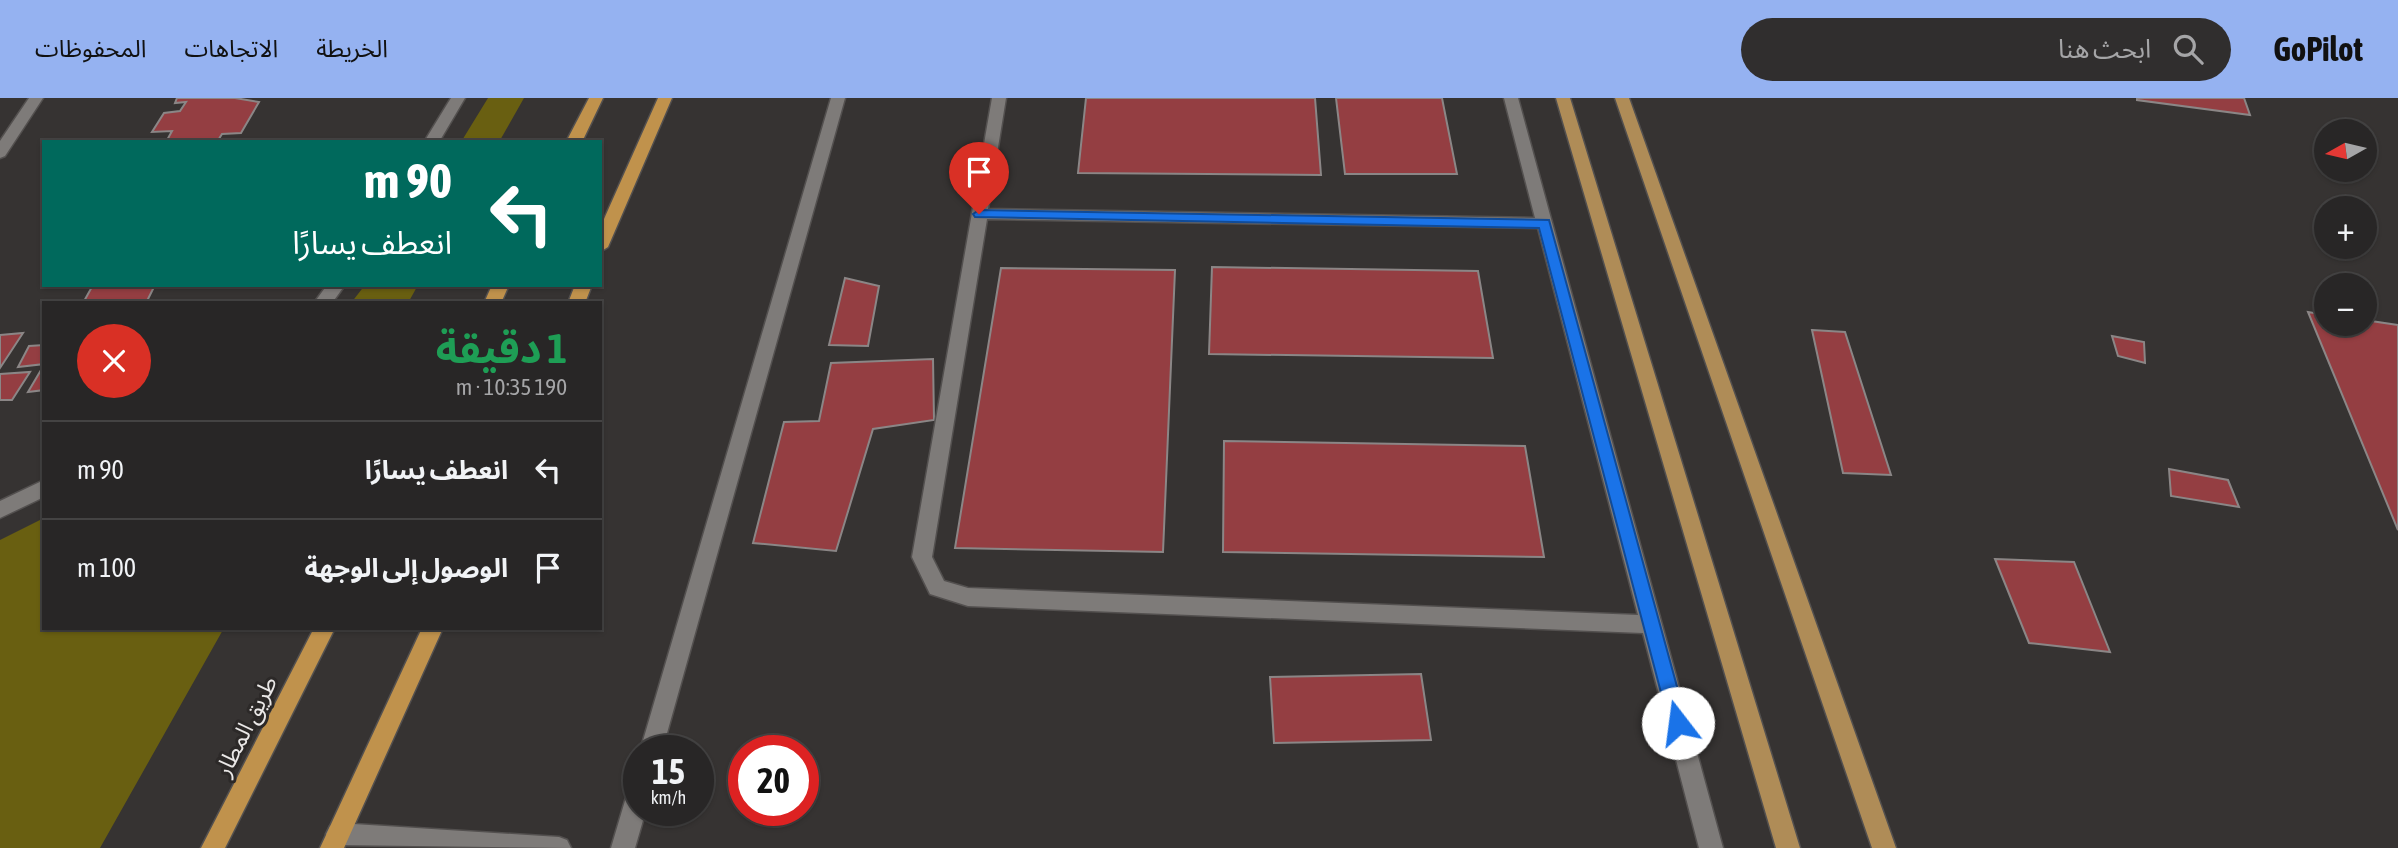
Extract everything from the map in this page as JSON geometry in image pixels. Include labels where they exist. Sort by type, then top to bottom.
[{"type":"highway","points":[[575,140],[596,98]]},
{"type":"highway","points":[[602,242],[665,98]]},
{"type":"highway","name":"طريق المطار","points":[[213,848],[324,630]]},
{"type":"highway","points":[[335,841],[432,630]]},
{"type":"main road","points":[[1563,98],[1788,848]]},
{"type":"main road","points":[[1622,98],[1884,848]]},
{"type":"street","points":[[0,153],[36,98]]},
{"type":"street","points":[[432,140],[458,98]]},
{"type":"street","points":[[656,735],[838,98]]},
{"type":"street","points":[[999,98],[922,557],[937,588],[968,597],[1651,624]]},
{"type":"street","points":[[1511,98],[1711,848]]},
{"type":"street","points":[[979,214],[1544,223]]},
{"type":"street","points":[[324,301],[335,287]]},
{"type":"street","points":[[0,510],[42,489]]},
{"type":"street","points":[[623,848],[630,826]]},
{"type":"street","points":[[335,841],[559,848]]},
{"type":"shaded area","points":[[488,98],[524,98],[500,140],[462,140]]},
{"type":"shaded area","points":[[363,287],[417,287],[409,301],[353,301]]},
{"type":"shaded area","points":[[42,519],[42,630],[223,630],[100,848],[0,848],[0,540]]},
{"type":"building","points":[[177,98],[235,98],[259,102],[241,133],[222,134],[218,140],[167,140],[172,131],[152,132],[164,113],[180,111],[186,102],[175,103]]},
{"type":"building","points":[[1086,98],[1315,98],[1321,175],[1078,173]]},
{"type":"building","points":[[1336,98],[1442,98],[1457,174],[1345,174]]},
{"type":"building","points":[[2244,98],[2250,115],[2137,100]]},
{"type":"building","points":[[1212,267],[1478,271],[1493,358],[1209,354]]},
{"type":"building","points":[[1001,268],[1175,270],[1163,552],[955,548]]},
{"type":"building","points":[[845,278],[879,286],[868,346],[829,345]]},
{"type":"building","points":[[92,287],[154,287],[147,301],[84,301]]},
{"type":"building","points":[[2308,312],[2314,313],[2314,327]]},
{"type":"building","points":[[2377,322],[2398,325],[2398,530],[2318,336],[2377,336]]},
{"type":"building","points":[[1812,330],[1845,332],[1891,475],[1843,473]]},
{"type":"building","points":[[23,333],[0,368],[0,335]]},
{"type":"building","points":[[2112,336],[2144,342],[2145,363],[2118,356]]},
{"type":"building","points":[[42,345],[42,364],[18,367],[29,346]]},
{"type":"building","points":[[933,359],[934,420],[873,429],[836,551],[753,543],[784,422],[819,421],[831,363]]},
{"type":"building","points":[[42,368],[42,390],[28,392]]},
{"type":"building","points":[[30,372],[12,400],[0,400],[0,374]]},
{"type":"building","points":[[1224,441],[1525,446],[1544,557],[1223,552]]},
{"type":"building","points":[[2169,469],[2228,480],[2239,507],[2171,496]]},
{"type":"building","points":[[1995,559],[2074,562],[2110,652],[2029,643]]},
{"type":"building","points":[[1421,674],[1431,740],[1274,743],[1270,677]]},
{"type":"route","points":[[979,214],[1544,223],[1678,723]]}]
